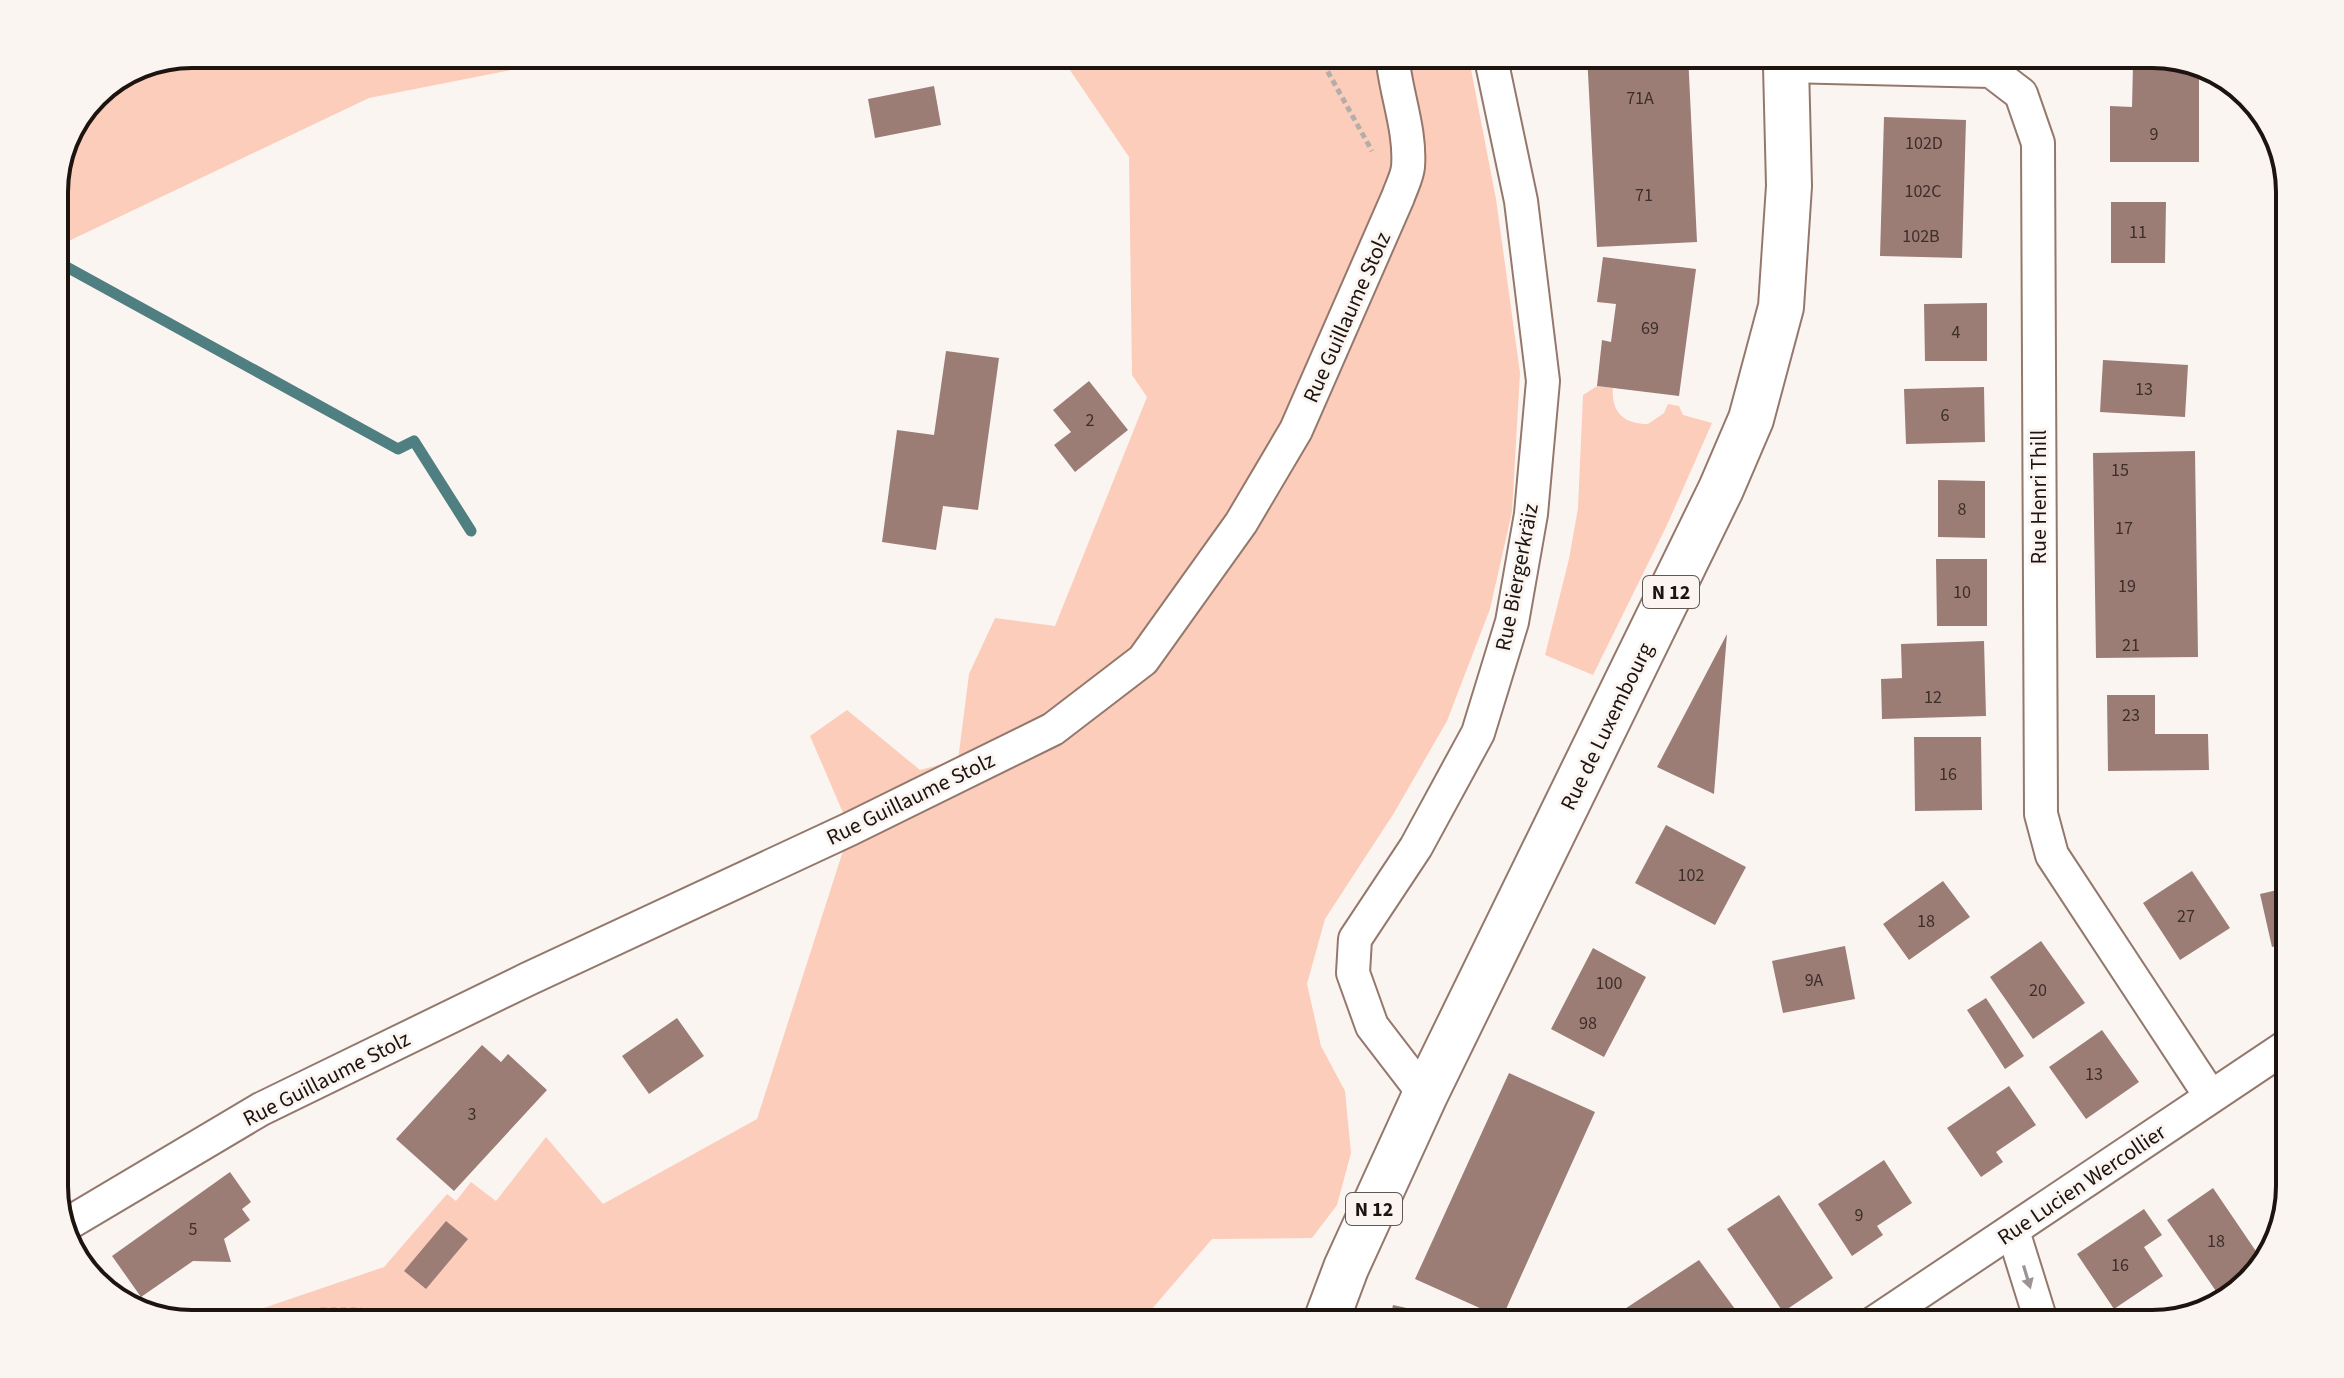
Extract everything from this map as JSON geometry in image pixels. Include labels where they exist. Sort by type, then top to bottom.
[{"type":"main road","name":"Rue de Luxembourg","points":[[1330,1310],[1346,1268],[1425,1095],[1721,489],[1751,419],[1781,307],[1789,186],[1785,68]]},
{"type":"street","name":"Rue Guillaume Stolz","points":[[73,1220],[261,1109],[1053,729],[1143,660],[1241,523],[1296,430],[1398,197],[1408,170],[1408,139],[1393,68]]},
{"type":"street","name":"Rue Biergerkräiz","points":[[1425,1095],[1372,1026],[1353,973],[1355,939],[1416,847],[1478,733],[1512,622],[1531,514],[1543,381],[1521,201],[1493,68]]},
{"type":"street","name":"Rue Henri Thill","points":[[1935,68],[1991,71],[2021,94],[2038,143],[2038,773],[2041,814],[2052,855],[2211,1097]]},
{"type":"street","name":"Rue Lucien Wercollier","points":[[1893,1310],[2276,1053]]},
{"type":"street","points":[[2013,1231],[2038,1310]]},
{"type":"path","points":[[1326,68],[1398,197]]},
{"type":"path","points":[[321,1310],[361,1310]]},
{"type":"shaded area","points":[[192,68],[521,68],[369,98],[68,241],[68,184],[72,160],[81,137],[110,99],[152,75]]},
{"type":"shaded area","points":[[1069,68],[1471,68],[1496,199],[1520,373],[1512,512],[1490,609],[1447,721],[1394,813],[1325,919],[1307,984],[1321,1046],[1345,1091],[1351,1153],[1337,1205],[1312,1238],[1212,1239],[1151,1310],[258,1310],[384,1267],[447,1194],[456,1201],[471,1182],[496,1201],[546,1137],[603,1204],[757,1119],[850,829],[810,736],[847,710],[920,770],[958,760],[969,674],[995,618],[1055,626],[1147,397],[1132,375],[1129,157]]},
{"type":"shaded area","points":[[1597,386],[1613,388],[1617,410],[1632,422],[1648,424],[1664,413],[1668,404],[1679,406],[1683,415],[1712,423],[1667,525],[1593,675],[1545,655],[1578,508],[1583,395]]},
{"type":"building","points":[[1588,68],[1689,68],[1697,242],[1597,247]]},
{"type":"building","points":[[2133,68],[2168,69],[2199,77],[2199,162],[2110,162],[2110,106],[2132,107]]},
{"type":"building","points":[[934,86],[941,125],[875,138],[868,99]]},
{"type":"building","points":[[1884,117],[1966,120],[1962,258],[1880,256]]},
{"type":"building","points":[[2111,202],[2166,202],[2165,263],[2111,263]]},
{"type":"building","points":[[1603,257],[1696,269],[1679,396],[1597,386],[1602,340],[1611,342],[1616,304],[1597,302]]},
{"type":"building","points":[[1987,303],[1987,361],[1925,361],[1924,304]]},
{"type":"building","points":[[946,351],[999,358],[978,510],[943,506],[936,550],[882,542],[897,430],[934,435]]},
{"type":"building","points":[[2103,360],[2188,365],[2185,417],[2100,412]]},
{"type":"building","points":[[1089,381],[1128,430],[1075,472],[1054,445],[1071,432],[1053,410]]},
{"type":"building","points":[[1984,387],[1985,442],[1906,444],[1904,389]]},
{"type":"building","points":[[2195,451],[2198,657],[2096,658],[2093,453]]},
{"type":"building","points":[[1938,480],[1985,481],[1985,538],[1938,537]]},
{"type":"building","points":[[1936,559],[1987,559],[1987,626],[1937,626]]},
{"type":"building","points":[[1727,634],[1714,794],[1657,767]]},
{"type":"building","points":[[1984,641],[1986,716],[1882,719],[1881,679],[1902,678],[1901,644]]},
{"type":"building","points":[[2107,695],[2155,695],[2155,734],[2208,734],[2209,770],[2108,771]]},
{"type":"building","points":[[1914,737],[1981,737],[1982,810],[1915,811]]},
{"type":"building","points":[[1666,825],[1746,867],[1715,925],[1635,883]]},
{"type":"building","points":[[2192,871],[2230,928],[2180,960],[2143,903]]},
{"type":"building","points":[[1943,881],[1970,917],[1909,960],[1883,924]]},
{"type":"building","points":[[2276,890],[2276,946],[2272,947],[2260,894]]},
{"type":"building","points":[[2041,941],[2085,1003],[2033,1039],[1990,977]]},
{"type":"building","points":[[1845,946],[1855,999],[1783,1013],[1772,961]]},
{"type":"building","points":[[1593,948],[1646,977],[1604,1057],[1551,1029]]},
{"type":"building","points":[[1986,998],[2024,1056],[2005,1069],[1967,1010]]},
{"type":"building","points":[[677,1018],[704,1056],[649,1094],[622,1056]]},
{"type":"building","points":[[2102,1030],[2139,1082],[2086,1119],[2049,1067]]},
{"type":"building","points":[[482,1045],[501,1062],[508,1054],[547,1090],[454,1191],[396,1139]]},
{"type":"building","points":[[1509,1073],[1595,1112],[1506,1310],[1484,1310],[1415,1279]]},
{"type":"building","points":[[2009,1086],[2036,1125],[1996,1152],[2003,1162],[1981,1177],[1947,1128]]},
{"type":"building","points":[[1884,1160],[1912,1203],[1877,1226],[1883,1235],[1852,1256],[1818,1204]]},
{"type":"building","points":[[230,1172],[251,1202],[242,1209],[250,1220],[224,1239],[231,1262],[193,1261],[141,1297],[112,1256]]},
{"type":"building","points":[[2213,1188],[2256,1252],[2240,1274],[2216,1291],[2167,1220]]},
{"type":"building","points":[[1779,1195],[1833,1278],[1782,1310],[1727,1229]]},
{"type":"building","points":[[2144,1209],[2162,1235],[2144,1247],[2163,1276],[2114,1309],[2077,1254]]},
{"type":"building","points":[[446,1221],[468,1239],[426,1289],[404,1271]]},
{"type":"building","points":[[1699,1260],[1736,1310],[1623,1310]]},
{"type":"building","points":[[1393,1305],[1416,1310],[1392,1310]]},
{"type":"waterway","points":[[68,268],[398,449],[414,441],[471,531]]}]
